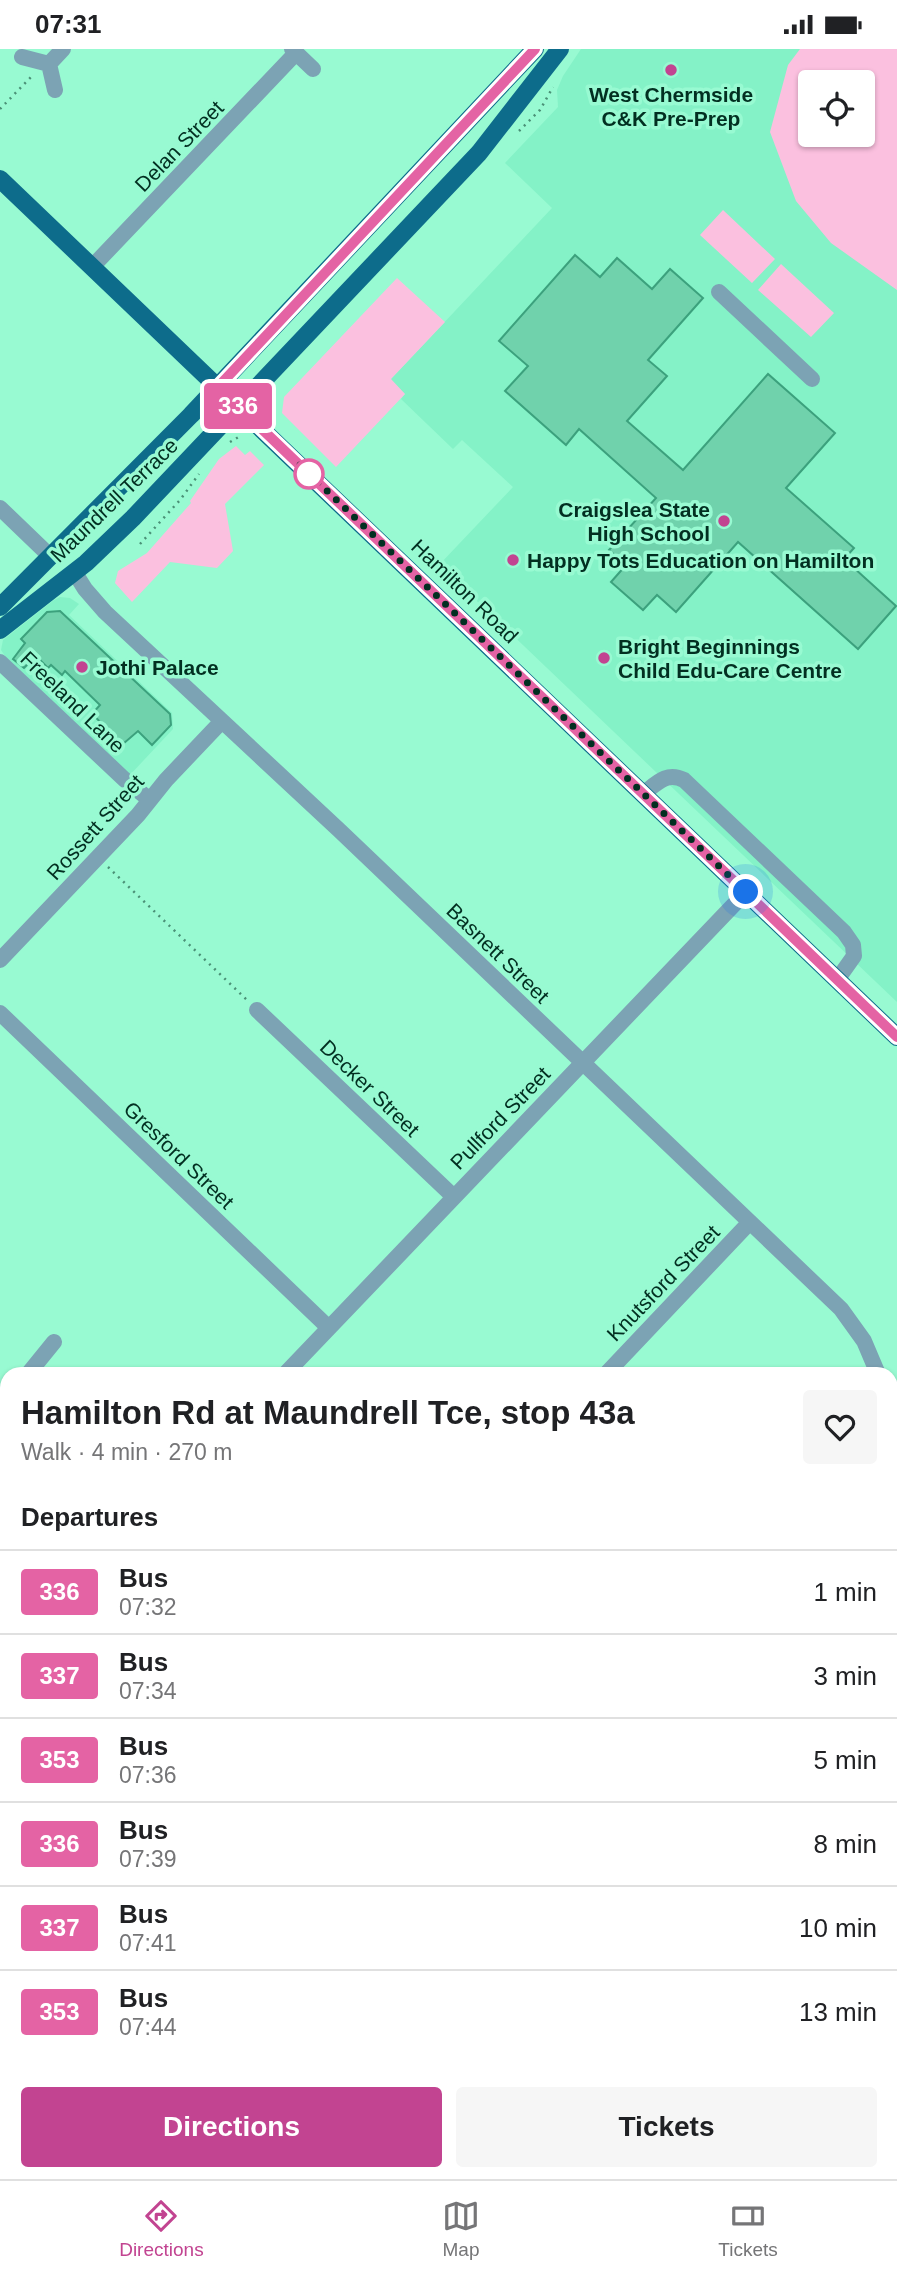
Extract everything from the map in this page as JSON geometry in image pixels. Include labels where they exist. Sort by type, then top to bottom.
[{"type":"main road","name":"Maundrell Terrace","points":[[0,607],[218,387],[535,49]]},
{"type":"main road","name":"Maundrell Terrace","points":[[0,630],[75,573],[133,518],[479,153],[560,49]]},
{"type":"main road","name":"Hamilton Road","points":[[0,179],[897,1037]]},
{"type":"street","points":[[49,64],[63,49]]},
{"type":"street","name":"Delan Street","points":[[92,267],[294,51],[313,69]]},
{"type":"street","points":[[22,57],[49,64]]},
{"type":"street","points":[[49,64],[55,90]]},
{"type":"street","points":[[719,292],[811,379]]},
{"type":"street","points":[[0,508],[51,557]]},
{"type":"street","name":"Basnett Street","points":[[75,573],[105,612],[750,1222],[851,1321],[864,1341],[875,1367]]},
{"type":"street","name":"Freeland Lane","points":[[0,662],[124,779],[150,800]]},
{"type":"street","name":"Rossett Street","points":[[0,960],[222,721]]},
{"type":"street","points":[[643,794],[665,777],[684,780],[806,895],[853,944],[854,956],[837,980]]},
{"type":"street","name":"Pullford Street","points":[[292,1367],[746,892]]},
{"type":"street","name":"Decker Street","points":[[257,1010],[453,1197]]},
{"type":"street","name":"Gresford Street","points":[[0,1013],[329,1328]]},
{"type":"street","name":"Knutsford Street","points":[[613,1367],[750,1222]]},
{"type":"street","points":[[34,1367],[54,1342]]},
{"type":"path","points":[[0,109],[29,79],[49,64]]},
{"type":"path","points":[[226,443],[241,436]]},
{"type":"path","points":[[140,544],[180,501],[204,465]]},
{"type":"path","points":[[97,857],[257,1010]]},
{"type":"shaded area","name":"Craigslea State High School","points":[[581,49],[897,49],[897,1002],[439,565],[513,487],[462,440],[453,449],[401,399],[405,394],[390,380],[552,208],[505,163],[558,107],[557,90]]},
{"type":"shaded area","points":[[800,49],[897,49],[897,290],[831,243],[796,201],[770,132],[788,65]]},
{"type":"shaded area","points":[[723,210],[775,259],[752,283],[700,235]]},
{"type":"shaded area","points":[[781,264],[834,313],[811,337],[758,290]]},
{"type":"shaded area","points":[[397,278],[445,322],[391,379],[405,394],[336,467],[282,413],[284,397]]},
{"type":"shaded area","points":[[236,446],[245,455],[250,451],[264,465],[225,504],[233,551],[217,568],[170,562],[132,602],[115,583],[118,571],[147,553],[191,503],[219,459]]},
{"type":"shaded area","points":[[60,597],[70,598],[79,604],[69,615],[172,713],[173,729],[129,776],[1,650],[3,640]]},
{"type":"building","points":[[575,255],[600,277],[617,258],[652,289],[670,269],[703,298],[648,360],[667,376],[627,421],[683,470],[768,374],[835,433],[786,488],[854,548],[844,559],[896,606],[858,649],[738,542],[676,612],[657,595],[643,610],[611,582],[626,565],[609,550],[656,498],[579,429],[566,445],[505,391],[528,366],[499,341]]},
{"type":"building","points":[[60,611],[170,714],[171,725],[152,745],[138,731],[123,744],[92,714],[100,705],[65,671],[62,675],[51,665],[48,668],[36,656],[24,668],[13,659],[25,643],[21,639],[47,612]]},
{"type":"bus line","name":"336","points":[[535,49],[218,387],[897,1037]]},
{"type":"place","name":"West Chermside C&K Pre-Prep","points":[[671,70]]},
{"type":"place","name":"Craigslea State High School","points":[[724,521]]},
{"type":"place","name":"Happy Tots Education on Hamilton","points":[[513,560]]},
{"type":"place","name":"Bright Beginnings Child Edu-Care Centre","points":[[604,658]]},
{"type":"place","name":"Jothi Palace","points":[[82,667]]},
{"type":"route","points":[[309,474],[300,465],[746,892]]}]
